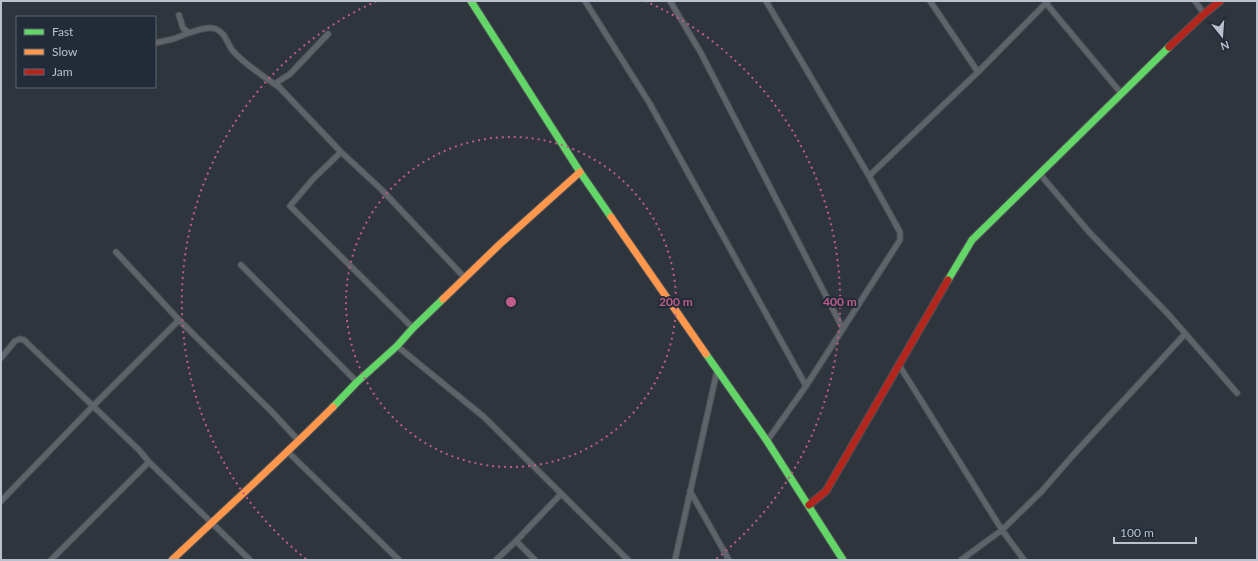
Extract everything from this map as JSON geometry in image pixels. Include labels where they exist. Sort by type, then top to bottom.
[{"type":"street","points":[[471,1],[580,172],[767,441],[843,560]]},
{"type":"street","points":[[585,1],[650,104],[806,386]]},
{"type":"street","points":[[670,1],[701,53],[842,329]]},
{"type":"street","points":[[766,1],[869,176],[900,232],[900,240],[806,386],[767,441]]},
{"type":"street","points":[[930,1],[978,72]]},
{"type":"street","points":[[1195,1],[1204,14]]},
{"type":"street","points":[[809,505],[826,491],[972,240],[1121,93],[1204,14],[1220,1]]},
{"type":"street","points":[[869,176],[978,72],[1046,2],[1121,93]]},
{"type":"street","points":[[179,15],[183,28],[189,33]]},
{"type":"street","points":[[156,43],[209,28],[219,31],[223,33],[232,50],[240,58],[280,88]]},
{"type":"street","points":[[328,34],[290,74],[276,83],[341,152],[382,190],[465,278]]},
{"type":"street","points":[[341,152],[313,179],[290,206],[413,328]]},
{"type":"street","points":[[172,560],[259,477],[288,452],[298,440],[357,382],[397,346],[413,328],[500,244],[580,172]]},
{"type":"street","points":[[1039,173],[1089,232],[1169,315],[1237,393]]},
{"type":"street","points":[[116,252],[179,320],[272,412],[298,440]]},
{"type":"street","points":[[241,265],[357,382]]},
{"type":"street","points":[[1,501],[92,406],[179,320]]},
{"type":"street","points":[[961,560],[1002,530],[1041,492],[1186,334]]},
{"type":"street","points":[[1,358],[15,341],[20,339],[24,340],[139,450],[149,462],[250,560]]},
{"type":"street","points":[[397,346],[484,417],[628,560]]},
{"type":"street","points":[[900,365],[1002,530],[1024,560]]},
{"type":"street","points":[[675,560],[717,371]]},
{"type":"street","points":[[288,452],[399,560]]},
{"type":"street","points":[[51,560],[149,462]]},
{"type":"street","points":[[690,491],[729,560]]},
{"type":"street","points":[[496,560],[561,494]]},
{"type":"street","points":[[516,541],[535,560]]},
{"type":"traffic: fast","points":[[471,1],[580,172],[611,217]]},
{"type":"traffic: fast","points":[[948,280],[972,240],[1169,47]]},
{"type":"traffic: fast","points":[[333,407],[357,382],[397,346],[443,299]]},
{"type":"traffic: fast","points":[[706,354],[767,441],[843,560]]},
{"type":"traffic: slow","points":[[443,299],[500,244],[580,172]]},
{"type":"traffic: slow","points":[[611,217],[706,354]]},
{"type":"traffic: slow","points":[[172,560],[333,407]]},
{"type":"traffic: jam","points":[[1169,47],[1220,1]]},
{"type":"traffic: jam","points":[[809,505],[826,491],[948,280]]}]
